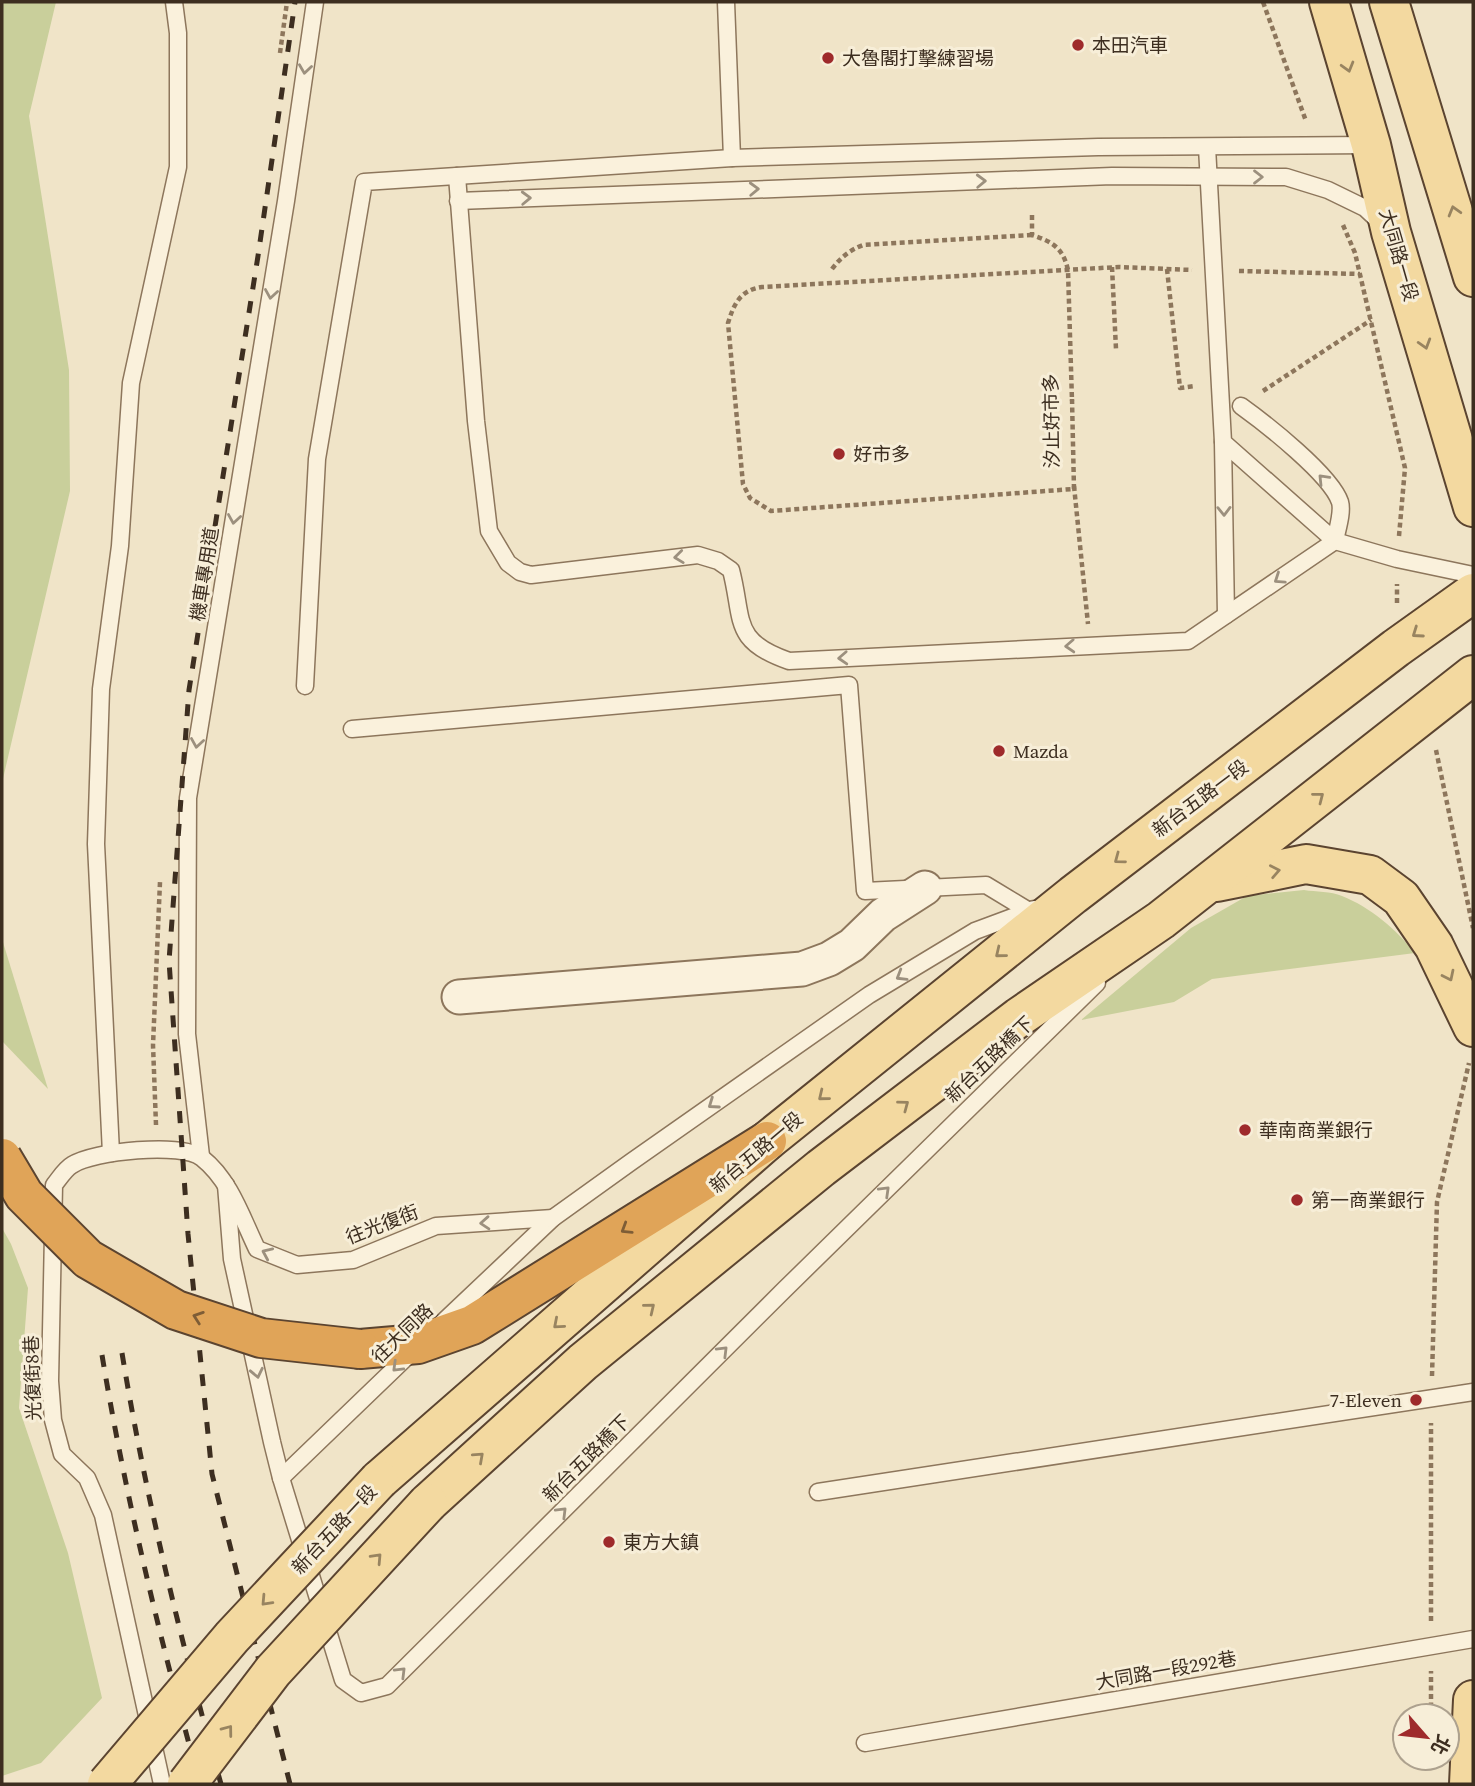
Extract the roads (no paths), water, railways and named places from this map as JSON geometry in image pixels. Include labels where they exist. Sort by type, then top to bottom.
[{"type":"highway","points":[[2,1158],[24,1195],[88,1259],[176,1310],[261,1338],[360,1349],[423,1342],[471,1325],[767,1141]]},
{"type":"main road","name":"大同路一段","points":[[1329,2],[1371,145],[1391,232],[1473,508]]},
{"type":"main road","points":[[1390,2],[1473,277]]},
{"type":"main road","name":"新台五路一段","points":[[107,1784],[232,1637],[379,1480],[767,1141],[1073,895],[1396,648],[1473,593]]},
{"type":"main road","points":[[187,1784],[273,1671],[428,1503],[583,1362],[821,1168],[1019,1017],[1161,920],[1473,675]]},
{"type":"main road","points":[[1208,884],[1306,864],[1370,875],[1401,898],[1434,946],[1473,1027]]},
{"type":"main road","points":[[1469,1784],[1473,1700]]},
{"type":"street","points":[[459,997],[802,969],[829,959],[852,945],[883,915],[925,888]]},
{"type":"lane","points":[[174,2],[178,33],[178,167],[131,383],[120,546],[100,689],[96,844],[111,1153],[156,1148],[201,1156],[226,1185]]},
{"type":"lane","name":"機車專用道","points":[[201,1156],[187,1034],[188,799],[286,201],[315,2]]},
{"type":"lane","points":[[726,2],[732,158]]},
{"type":"lane","points":[[305,686],[317,459],[365,182],[732,158],[1098,147],[1371,145]]},
{"type":"lane","points":[[1208,147],[1223,442],[1226,615]]},
{"type":"lane","points":[[457,176],[476,421],[489,531],[508,563],[531,576],[698,555],[718,561],[732,570],[738,611],[747,635],[760,648],[789,660],[1188,640],[1335,541],[1341,504],[1329,483],[1265,423],[1241,406]]},
{"type":"lane","points":[[458,201],[1112,176],[1286,177],[1328,190],[1365,208],[1391,232]]},
{"type":"lane","points":[[1223,442],[1335,541],[1397,559],[1473,575]]},
{"type":"lane","points":[[352,729],[849,685],[865,891],[986,885],[1029,911]]},
{"type":"lane","points":[[553,1218],[869,995],[975,931],[1073,895]]},
{"type":"lane","name":"新台五路橋下","points":[[226,1185],[232,1259],[281,1478],[343,1680],[361,1693],[387,1686],[804,1270],[1161,920]]},
{"type":"lane","name":"光復街8巷","points":[[111,1153],[72,1165],[54,1185],[50,1381],[53,1420],[62,1454],[87,1478],[103,1515],[162,1784]]},
{"type":"lane","name":"往光復街","points":[[226,1185],[257,1249],[297,1265],[353,1260],[436,1226],[553,1218]]},
{"type":"lane","name":"往大同路","points":[[281,1478],[553,1218]]},
{"type":"lane","points":[[818,1492],[1473,1392]]},
{"type":"lane","name":"大同路一段292巷","points":[[865,1743],[1473,1639]]},
{"type":"railway","points":[[290,1784],[212,1474],[188,1234],[169,961],[189,690],[258,256],[295,2]]},
{"type":"railway","points":[[122,1353],[166,1570],[221,1784]]},
{"type":"railway","points":[[102,1355],[145,1571],[200,1784]]},
{"type":"place","name":"本田汽車","points":[[1078,45]]},
{"type":"place","name":"大魯閣打擊練習場","points":[[828,58]]},
{"type":"place","name":"好市多","points":[[839,454]]},
{"type":"place","name":"Mazda","points":[[999,751]]},
{"type":"place","name":"華南商業銀行","points":[[1245,1130]]},
{"type":"place","name":"第一商業銀行","points":[[1297,1200]]},
{"type":"place","name":"7-Eleven","points":[[1416,1400]]},
{"type":"place","name":"東方大鎮","points":[[609,1542]]}]
